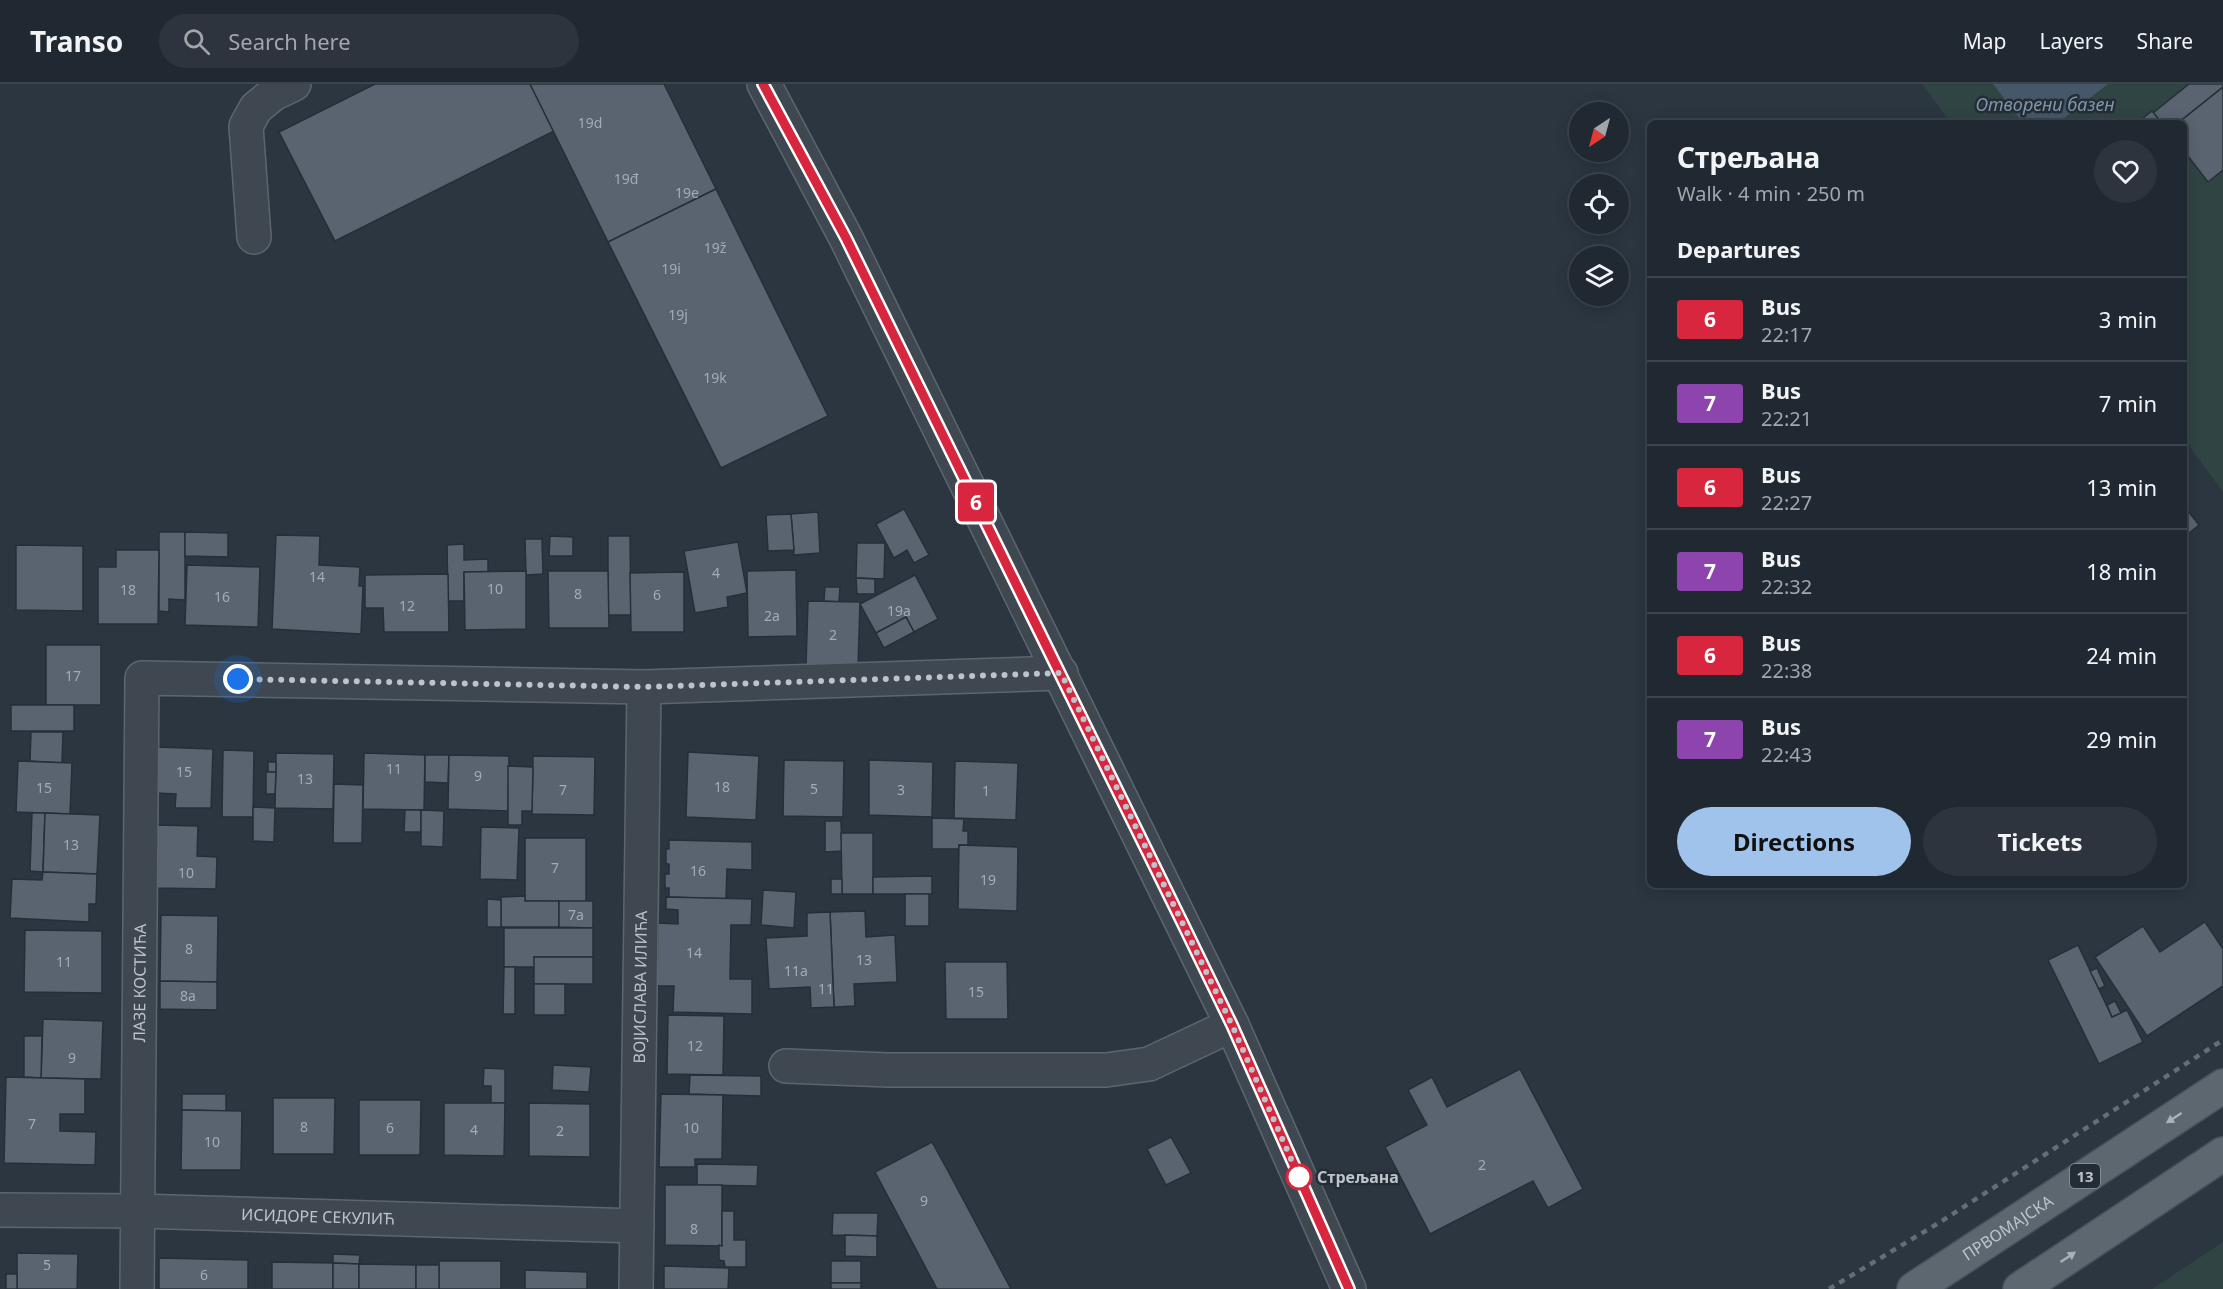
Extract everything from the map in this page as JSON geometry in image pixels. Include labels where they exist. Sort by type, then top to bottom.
[{"type":"main road","name":"ПРВОМАЈСКА","points":[[1914,1289],[2223,1086]]},
{"type":"main road","points":[[2020,1289],[2223,1154]]},
{"type":"street","points":[[254,237],[246,126],[256,108],[273,94],[294,84]]},
{"type":"street","points":[[764,84],[846,238],[1232,1025],[1349,1289]]},
{"type":"street","points":[[644,687],[1061,673]]},
{"type":"street","name":"ЛАЗЕ КОСТИЋА","points":[[137,1289],[142,678],[644,687]]},
{"type":"street","name":"ВОЈИСЛАВА ИЛИЋА","points":[[636,1289],[644,687]]},
{"type":"street","points":[[786,1066],[888,1070],[1106,1070],[1149,1064],[1232,1025]]},
{"type":"street","name":"ИСИДОРЕ СЕКУЛИЋ","points":[[0,1210],[137,1211],[637,1226]]},
{"type":"green space","points":[[1922,84],[2223,84],[2223,492],[2187,443],[2187,120],[1949,120]]},
{"type":"green space","points":[[2223,1242],[2223,1289],[2152,1289]]},
{"type":"water","name":"Отворени базен","points":[[1993,84],[2108,84],[2062,120],[2021,120]]},
{"type":"building","points":[[375,84],[530,84],[554,131],[335,241],[279,132]]},
{"type":"building","points":[[530,84],[664,84],[716,189],[608,242]]},
{"type":"building","points":[[2189,84],[2223,84],[2223,87],[2182,120],[2159,120],[2153,113]]},
{"type":"building","points":[[2223,87],[2223,170],[2208,182],[2187,155],[2187,120],[2182,120]]},
{"type":"building","points":[[2152,111],[2160,120],[2141,120]]},
{"type":"building","points":[[716,189],[828,416],[721,468],[608,242]]},
{"type":"building","points":[[904,509],[929,555],[914,563],[907,550],[894,558],[876,524]]},
{"type":"building","points":[[2187,510],[2199,525],[2187,535]]},
{"type":"building","points":[[818,512],[820,553],[794,555],[791,514]]},
{"type":"building","points":[[791,514],[794,550],[768,551],[766,515]]},
{"type":"building","points":[[159,532],[185,532],[185,600],[169,599],[169,612],[159,611]]},
{"type":"building","points":[[185,532],[228,533],[228,557],[185,556]]},
{"type":"building","points":[[276,535],[320,536],[319,565],[360,567],[359,586],[363,586],[361,634],[272,629]]},
{"type":"building","points":[[550,536],[573,537],[573,556],[549,556]]},
{"type":"building","points":[[608,536],[630,536],[631,615],[608,615]]},
{"type":"building","points":[[525,539],[542,539],[543,574],[526,575]]},
{"type":"building","points":[[738,542],[747,593],[727,597],[728,607],[695,613],[684,551]]},
{"type":"building","points":[[857,543],[885,543],[884,579],[856,578]]},
{"type":"building","points":[[464,544],[464,560],[488,559],[488,572],[464,572],[464,601],[448,601],[447,545]]},
{"type":"building","points":[[16,545],[83,546],[83,611],[16,610]]},
{"type":"building","points":[[116,550],[159,550],[158,624],[98,624],[98,567],[116,567]]},
{"type":"building","points":[[187,565],[260,567],[258,627],[185,625]]},
{"type":"building","points":[[796,570],[797,636],[748,637],[747,571]]},
{"type":"building","points":[[526,571],[526,629],[465,630],[464,572]]},
{"type":"building","points":[[548,571],[608,571],[609,628],[549,628]]},
{"type":"building","points":[[684,572],[684,632],[631,632],[630,573]]},
{"type":"building","points":[[448,574],[449,632],[384,632],[383,608],[365,608],[365,575]]},
{"type":"building","points":[[915,575],[938,619],[914,632],[906,617],[876,633],[860,604]]},
{"type":"building","points":[[856,578],[875,579],[875,594],[857,594]]},
{"type":"building","points":[[825,587],[840,587],[839,602],[824,601]]},
{"type":"building","points":[[808,601],[860,602],[858,667],[806,665]]},
{"type":"building","points":[[906,617],[914,632],[884,648],[876,633]]},
{"type":"building","points":[[46,645],[101,645],[101,705],[46,705]]},
{"type":"building","points":[[11,705],[74,705],[74,731],[11,731]]},
{"type":"building","points":[[31,732],[63,732],[62,763],[30,761]]},
{"type":"building","points":[[156,747],[213,749],[211,808],[175,808],[176,794],[155,793]]},
{"type":"building","points":[[223,750],[254,751],[253,817],[222,817]]},
{"type":"building","points":[[688,752],[759,756],[756,820],[686,817]]},
{"type":"building","points":[[276,753],[334,754],[333,809],[275,808]]},
{"type":"building","points":[[364,753],[425,755],[424,810],[363,809]]},
{"type":"building","points":[[425,755],[449,755],[448,783],[425,782]]},
{"type":"building","points":[[449,755],[509,756],[508,811],[448,809]]},
{"type":"building","points":[[533,756],[595,757],[594,815],[532,814]]},
{"type":"building","points":[[784,760],[844,761],[843,817],[783,816]]},
{"type":"building","points":[[869,760],[933,762],[932,817],[869,815]]},
{"type":"building","points":[[18,761],[72,763],[70,814],[16,812]]},
{"type":"building","points":[[955,761],[1018,763],[1016,820],[954,818]]},
{"type":"building","points":[[268,762],[276,762],[276,772],[268,772]]},
{"type":"building","points":[[508,766],[533,767],[532,811],[522,811],[522,825],[508,825]]},
{"type":"building","points":[[266,772],[276,772],[275,794],[266,794]]},
{"type":"building","points":[[334,784],[363,785],[362,843],[333,843]]},
{"type":"building","points":[[253,807],[275,808],[274,842],[253,841]]},
{"type":"building","points":[[405,810],[421,810],[421,832],[404,832]]},
{"type":"building","points":[[421,810],[444,811],[443,847],[421,846]]},
{"type":"building","points":[[32,813],[45,813],[43,872],[30,871]]},
{"type":"building","points":[[45,813],[100,815],[97,874],[43,872]]},
{"type":"building","points":[[932,818],[964,819],[963,831],[968,831],[968,845],[959,845],[959,849],[932,849]]},
{"type":"building","points":[[825,821],[841,821],[842,851],[825,852]]},
{"type":"building","points":[[156,825],[198,826],[197,856],[217,857],[216,889],[155,888]]},
{"type":"building","points":[[481,827],[519,828],[517,880],[480,879]]},
{"type":"building","points":[[841,833],[873,833],[873,894],[842,894]]},
{"type":"building","points":[[525,838],[586,838],[586,902],[525,901]]},
{"type":"building","points":[[669,840],[752,842],[752,870],[727,869],[726,899],[669,897],[669,888],[665,888],[665,874],[669,874],[666,849],[669,849]]},
{"type":"building","points":[[959,845],[1018,847],[1017,911],[958,909]]},
{"type":"building","points":[[43,872],[97,874],[96,904],[89,904],[89,922],[10,918],[12,879],[42,880]]},
{"type":"building","points":[[932,876],[932,894],[873,894],[873,877]]},
{"type":"building","points":[[831,879],[842,879],[842,894],[831,894]]},
{"type":"building","points":[[763,890],[796,892],[794,928],[761,925]]},
{"type":"building","points":[[905,894],[929,894],[929,926],[905,926]]},
{"type":"building","points":[[525,896],[525,901],[559,901],[559,927],[501,927],[501,897]]},
{"type":"building","points":[[666,897],[752,899],[751,925],[731,925],[730,979],[752,979],[752,1014],[673,1012],[674,986],[657,986],[658,923],[678,924],[678,910],[666,909]]},
{"type":"building","points":[[487,899],[501,900],[501,927],[487,927]]},
{"type":"building","points":[[559,901],[593,901],[593,928],[559,927]]},
{"type":"building","points":[[865,911],[866,937],[895,935],[897,982],[854,984],[855,1006],[834,1007],[830,912]]},
{"type":"building","points":[[830,912],[834,1007],[811,1008],[810,987],[769,989],[766,938],[807,936],[807,913]]},
{"type":"building","points":[[161,915],[218,916],[217,982],[160,981]]},
{"type":"building","points":[[2205,922],[2223,949],[2223,986],[2147,1036],[2095,957],[2143,926],[2160,952]]},
{"type":"building","points":[[504,928],[593,928],[593,957],[534,957],[535,967],[504,967]]},
{"type":"building","points":[[25,930],[102,931],[102,993],[24,992]]},
{"type":"building","points":[[2078,945],[2112,1017],[2127,1010],[2143,1042],[2099,1064],[2048,960]]},
{"type":"building","points":[[534,957],[593,957],[593,984],[534,984]]},
{"type":"building","points":[[945,962],[1007,962],[1008,1019],[946,1019]]},
{"type":"building","points":[[504,967],[515,967],[515,1014],[503,1014]]},
{"type":"building","points":[[2097,968],[2105,986],[2099,989],[2090,971]]},
{"type":"building","points":[[160,981],[217,982],[217,1010],[160,1009]]},
{"type":"building","points":[[534,984],[565,984],[565,1015],[534,1015]]},
{"type":"building","points":[[2115,1001],[2121,1013],[2112,1017],[2107,1005]]},
{"type":"building","points":[[668,1015],[724,1016],[723,1075],[667,1074]]},
{"type":"building","points":[[43,1019],[103,1021],[101,1079],[41,1078]]},
{"type":"building","points":[[24,1036],[42,1036],[41,1078],[24,1077]]},
{"type":"building","points":[[553,1065],[591,1067],[589,1092],[552,1090]]},
{"type":"building","points":[[484,1068],[505,1069],[505,1103],[491,1103],[491,1086],[483,1086]]},
{"type":"building","points":[[1520,1069],[1583,1189],[1548,1208],[1533,1181],[1430,1234],[1385,1147],[1427,1125],[1408,1090],[1432,1077],[1447,1107]]},
{"type":"building","points":[[690,1075],[761,1076],[761,1096],[689,1094]]},
{"type":"building","points":[[6,1077],[85,1079],[85,1114],[60,1114],[60,1131],[96,1132],[95,1165],[4,1163]]},
{"type":"building","points":[[182,1094],[226,1094],[226,1111],[182,1110]]},
{"type":"building","points":[[661,1094],[723,1095],[722,1159],[695,1159],[695,1167],[659,1167]]},
{"type":"building","points":[[273,1098],[335,1098],[334,1154],[273,1154]]},
{"type":"building","points":[[359,1100],[421,1100],[420,1155],[359,1155]]},
{"type":"building","points":[[444,1103],[505,1103],[504,1156],[444,1155]]},
{"type":"building","points":[[529,1103],[590,1104],[590,1157],[529,1156]]},
{"type":"building","points":[[182,1110],[242,1111],[241,1170],[181,1170]]},
{"type":"building","points":[[1171,1137],[1191,1173],[1166,1185],[1147,1149]]},
{"type":"building","points":[[932,1142],[1011,1289],[937,1289],[875,1172]]},
{"type":"building","points":[[697,1164],[758,1165],[757,1186],[697,1185]]},
{"type":"building","points":[[665,1185],[722,1185],[722,1246],[665,1245]]},
{"type":"building","points":[[722,1211],[734,1211],[734,1240],[746,1240],[746,1267],[725,1267],[724,1261],[719,1260],[719,1245],[722,1246]]},
{"type":"building","points":[[833,1213],[878,1213],[877,1236],[832,1235]]},
{"type":"building","points":[[845,1235],[877,1236],[877,1257],[845,1256]]},
{"type":"building","points":[[17,1253],[78,1254],[77,1289],[17,1289]]},
{"type":"building","points":[[333,1254],[360,1255],[359,1264],[333,1263]]},
{"type":"building","points":[[159,1258],[248,1260],[248,1289],[159,1289]]},
{"type":"building","points":[[439,1261],[501,1261],[501,1289],[439,1289]]},
{"type":"building","points":[[831,1261],[861,1261],[861,1283],[831,1283]]},
{"type":"building","points":[[272,1262],[333,1263],[333,1289],[272,1289]]},
{"type":"building","points":[[333,1263],[359,1264],[359,1289],[333,1289]]},
{"type":"building","points":[[359,1264],[416,1265],[416,1289],[359,1289]]},
{"type":"building","points":[[416,1265],[439,1265],[439,1289],[416,1289]]},
{"type":"building","points":[[664,1266],[729,1268],[728,1289],[664,1289]]},
{"type":"building","points":[[525,1270],[587,1272],[587,1289],[525,1289]]},
{"type":"building","points":[[6,1274],[17,1274],[17,1289],[6,1289]]},
{"type":"building","points":[[831,1283],[861,1283],[861,1289],[831,1289]]},
{"type":"railway","points":[[1829,1289],[1937,1224],[2223,1040]]},
{"type":"bus line","name":"6","points":[[763,84],[846,238],[1061,673],[1232,1025],[1349,1289]]},
{"type":"place","name":"Стрељана","points":[[1299,1177]]},
{"type":"route","points":[[238,679],[644,687],[1061,673],[1232,1025],[1299,1177]]}]
